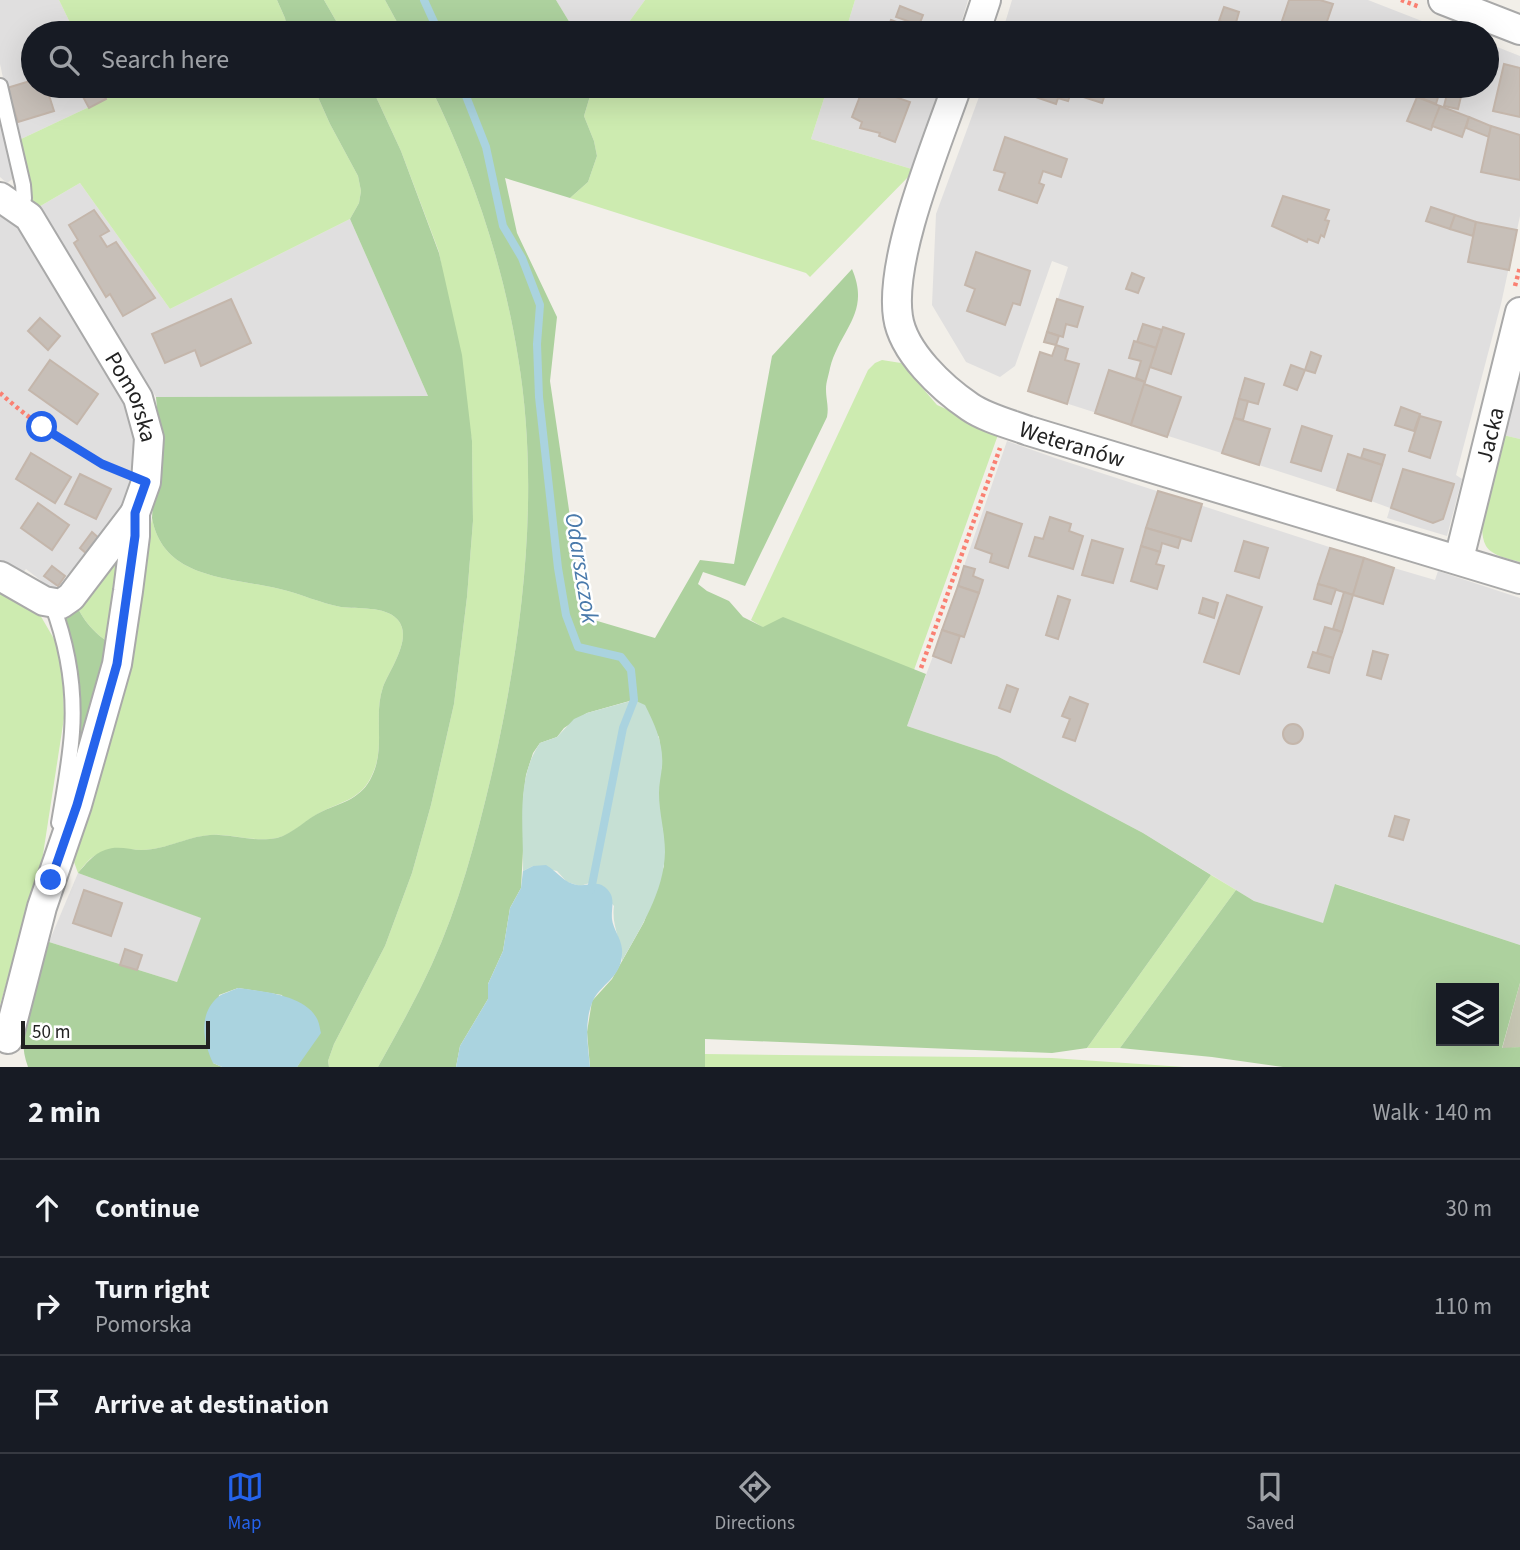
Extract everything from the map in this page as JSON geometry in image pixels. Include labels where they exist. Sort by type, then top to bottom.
[{"type":"street","points":[[979,21],[986,0]]},
{"type":"street","points":[[1443,0],[1497,21]]},
{"type":"street","points":[[1499,22],[1520,30]]},
{"type":"street","name":"Weteranów","points":[[953,98],[914,212],[897,279],[898,318],[907,343],[934,378],[972,408],[1029,431],[1520,579]]},
{"type":"street","name":"Pomorska","points":[[8,1039],[21,982],[51,880],[77,805],[117,664],[132,564],[135,513],[146,482],[149,438],[138,398],[29,217],[11,204]]},
{"type":"street","name":"Jacka","points":[[1458,559],[1520,312]]},
{"type":"street","points":[[0,576],[52,604],[61,604],[71,597],[135,513]]},
{"type":"lane","points":[[0,86],[23,185],[24,198],[11,204]]},
{"type":"lane","points":[[51,880],[72,731],[70,679],[65,643],[52,604]]},
{"type":"path","points":[[0,393],[33,421],[67,444],[102,464],[146,482]]},
{"type":"path","points":[[921,668],[1008,423]]},
{"type":"shaded area","points":[[0,0],[59,0],[69,21],[21,21],[21,98],[106,99],[19,140],[18,123],[13,124],[0,64]]},
{"type":"shaded area","points":[[556,0],[645,0],[630,21],[569,21]]},
{"type":"shaded area","points":[[855,0],[968,0],[962,21],[849,21]]},
{"type":"shaded area","points":[[1012,0],[1368,0],[1422,21],[1006,21]]},
{"type":"shaded area","points":[[1499,48],[1520,56],[1520,216],[1501,304],[1456,475],[1462,479],[1447,536],[1387,518],[1390,508],[1371,501],[1028,391],[1040,352],[1052,356],[1056,346],[1044,342],[1068,267],[1052,261],[1015,366],[1000,377],[966,362],[932,305],[936,214],[979,98],[1499,98]]},
{"type":"shaded area","points":[[824,98],[938,98],[915,170],[811,139]]},
{"type":"shaded area","points":[[0,115],[14,178],[7,183],[0,177]]},
{"type":"shaded area","points":[[80,183],[170,309],[350,219],[428,396],[156,397],[37,208]]},
{"type":"shaded area","points":[[0,212],[11,222],[21,222],[124,391],[137,433],[132,486],[115,519],[53,590],[26,569],[18,578],[0,568]]},
{"type":"shaded area","points":[[1520,371],[1520,439],[1503,435]]},
{"type":"shaded area","points":[[1007,441],[1394,568],[1435,580],[1438,571],[1520,598],[1520,945],[1336,884],[1323,924],[1254,901],[1143,833],[997,756],[907,726]]},
{"type":"shaded area","points":[[634,700],[645,705],[660,743],[662,767],[659,800],[665,852],[656,895],[622,961],[614,906],[593,882],[580,886],[567,882],[557,871],[533,866],[523,871],[522,805],[527,772],[540,743],[557,737],[574,719],[587,713]]},
{"type":"shaded area","points":[[78,873],[202,918],[177,982],[49,942]]},
{"type":"shaded area","points":[[1520,983],[1520,1047],[1502,1049]]},
{"type":"green space","points":[[59,0],[277,0],[286,21],[69,21]]},
{"type":"green space","points":[[277,0],[324,0],[336,21],[286,21]]},
{"type":"green space","points":[[324,0],[385,0],[396,21],[336,21]]},
{"type":"green space","points":[[385,0],[556,0],[569,21],[396,21]]},
{"type":"green space","points":[[645,0],[855,0],[849,21],[630,21]]},
{"type":"green space","points":[[318,98],[358,176],[361,191],[359,203],[350,219],[170,309],[80,183],[37,208],[31,199],[19,140],[106,99]]},
{"type":"green space","points":[[318,98],[377,98],[401,151],[439,253],[462,355],[472,441],[473,521],[454,704],[412,873],[385,946],[334,1044],[328,1061],[329,1067],[297,1067],[302,1059],[282,995],[238,988],[219,995],[213,1063],[222,1067],[28,1067],[23,1037],[25,1021],[49,942],[177,982],[201,918],[78,873],[93,857],[110,849],[152,849],[209,835],[277,838],[358,794],[368,783],[376,765],[380,698],[402,644],[402,626],[397,619],[378,610],[341,607],[280,589],[221,578],[184,565],[170,554],[159,538],[152,518],[158,421],[156,397],[428,396],[350,219],[359,203],[361,191],[358,176]]},
{"type":"green space","points":[[377,98],[436,98],[484,218],[512,322],[525,409],[528,462],[525,568],[512,674],[491,777],[466,872],[442,942],[378,1067],[329,1067],[328,1061],[334,1044],[385,946],[412,873],[431,805],[454,704],[473,521],[472,441],[439,252],[401,151]]},
{"type":"green space","points":[[436,98],[589,98],[584,116],[597,156],[588,182],[570,198],[505,178],[517,233],[557,317],[550,381],[582,598],[594,620],[655,638],[700,560],[734,564],[772,356],[852,269],[858,298],[852,320],[830,368],[826,386],[827,417],[745,586],[703,572],[698,584],[729,601],[743,617],[763,627],[783,617],[926,674],[907,726],[997,756],[1143,833],[1211,875],[1087,1048],[1052,1053],[705,1039],[705,1067],[590,1067],[587,1032],[592,1001],[612,979],[644,922],[664,866],[663,831],[659,817],[659,780],[662,765],[659,737],[633,700],[587,713],[564,728],[557,737],[540,743],[533,753],[526,775],[523,799],[521,888],[510,908],[503,951],[488,984],[488,999],[460,1046],[456,1067],[378,1067],[432,964],[459,896],[502,726],[512,674],[525,568],[528,462],[525,409],[512,322],[484,218]]},
{"type":"green space","points":[[589,98],[824,98],[811,139],[915,170],[810,277],[806,273],[570,198],[588,182],[597,156],[584,116]]},
{"type":"green space","points":[[882,360],[901,363],[937,405],[999,432],[914,670],[764,628],[751,620],[868,370]]},
{"type":"green space","points":[[1503,435],[1520,439],[1520,562],[1492,552],[1486,546],[1483,536],[1482,523],[1487,492]]},
{"type":"green space","points":[[152,518],[159,538],[170,554],[184,565],[221,578],[280,589],[341,607],[385,612],[397,619],[402,626],[402,644],[380,698],[376,764],[368,783],[358,794],[277,838],[210,835],[152,849],[113,849],[93,856],[78,873],[74,862],[133,634]]},
{"type":"green space","points":[[123,540],[114,645],[90,627],[75,601]]},
{"type":"green space","points":[[0,586],[36,608],[57,644],[63,684],[64,718],[42,861],[0,1005]]},
{"type":"green space","points":[[75,601],[90,627],[114,645],[76,758],[64,619]]},
{"type":"green space","points":[[1211,875],[1236,890],[1120,1048],[1087,1048]]},
{"type":"green space","points":[[1335,884],[1520,945],[1520,983],[1502,1048],[1520,1047],[1520,1067],[1283,1067],[1120,1048],[1236,890],[1254,901],[1323,923]]},
{"type":"green space","points":[[705,1054],[1052,1058],[1184,1067],[705,1067]]},
{"type":"water","points":[[546,865],[572,884],[603,886],[610,892],[612,899],[612,919],[622,949],[622,959],[615,974],[592,1003],[587,1035],[590,1067],[456,1067],[460,1046],[488,999],[488,984],[503,951],[510,908],[521,888],[523,871],[533,866]]},
{"type":"water","points":[[238,988],[292,999],[316,1017],[321,1033],[297,1067],[222,1067],[213,1063],[205,1037],[207,1012],[218,997]]},
{"type":"building","points":[[1289,0],[1320,0],[1333,4],[1327,21],[1282,21]]},
{"type":"building","points":[[900,6],[923,15],[921,21],[908,21],[896,17]]},
{"type":"building","points":[[1224,7],[1239,12],[1236,21],[1219,21]]},
{"type":"building","points":[[1504,64],[1520,68],[1520,117],[1493,111],[1496,98],[1499,98]]},
{"type":"building","points":[[21,84],[21,98],[50,98],[54,111],[18,122],[7,88]]},
{"type":"building","points":[[84,98],[106,98],[106,99],[89,108]]},
{"type":"building","points":[[859,98],[898,98],[910,102],[895,142],[879,136],[880,133],[860,128],[862,122],[852,117]]},
{"type":"building","points":[[1039,98],[1058,98],[1056,104]]},
{"type":"building","points":[[1086,98],[1104,98],[1102,103]]},
{"type":"building","points":[[1417,98],[1440,106],[1431,130],[1407,121]]},
{"type":"building","points":[[1421,98],[1438,98],[1436,104]]},
{"type":"building","points":[[1446,98],[1461,98],[1458,109],[1444,106]]},
{"type":"building","points":[[1440,106],[1469,117],[1462,137],[1432,126]]},
{"type":"building","points":[[1469,117],[1491,126],[1489,137],[1466,128]]},
{"type":"building","points":[[1491,126],[1520,135],[1520,180],[1481,172]]},
{"type":"building","points":[[1005,137],[1067,159],[1061,177],[1043,171],[1039,183],[1044,185],[1037,203],[999,190],[1005,173],[994,170]]},
{"type":"building","points":[[1283,196],[1329,210],[1325,220],[1329,221],[1324,237],[1321,235],[1318,243],[1308,239],[1307,242],[1272,226]]},
{"type":"building","points":[[1431,207],[1455,215],[1450,229],[1426,221]]},
{"type":"building","points":[[94,210],[109,231],[100,236],[107,247],[116,242],[155,298],[123,316],[110,294],[106,297],[74,243],[78,240],[69,225]]},
{"type":"building","points":[[1455,215],[1476,222],[1473,236],[1450,229]]},
{"type":"building","points":[[1476,222],[1517,230],[1509,270],[1468,262]]},
{"type":"building","points":[[976,252],[1030,271],[1020,305],[1013,303],[1005,325],[967,311],[975,289],[965,285]]},
{"type":"building","points":[[1132,273],[1144,278],[1138,293],[1126,289]]},
{"type":"building","points":[[231,299],[251,343],[201,366],[195,350],[165,363],[152,334]]},
{"type":"building","points":[[1057,299],[1083,307],[1077,327],[1066,324],[1063,337],[1047,332]]},
{"type":"building","points":[[40,318],[60,336],[48,350],[28,331]]},
{"type":"building","points":[[1143,324],[1162,330],[1156,348],[1137,342]]},
{"type":"building","points":[[1163,327],[1184,334],[1171,374],[1150,367]]},
{"type":"building","points":[[1047,332],[1059,336],[1056,345],[1044,342]]},
{"type":"building","points":[[1134,341],[1156,348],[1145,382],[1136,378],[1141,361],[1129,358]]},
{"type":"building","points":[[1056,345],[1068,349],[1065,360],[1079,364],[1067,404],[1028,391],[1040,352],[1052,356]]},
{"type":"building","points":[[1311,352],[1321,356],[1315,373],[1305,370]]},
{"type":"building","points":[[50,360],[98,394],[77,424],[29,390]]},
{"type":"building","points":[[1291,365],[1305,370],[1297,390],[1284,385]]},
{"type":"building","points":[[1109,370],[1145,382],[1131,425],[1095,413]]},
{"type":"building","points":[[1245,378],[1264,384],[1258,404],[1239,399]]},
{"type":"building","points":[[1144,384],[1181,397],[1167,437],[1131,425]]},
{"type":"building","points":[[1239,399],[1248,401],[1243,420],[1234,418]]},
{"type":"building","points":[[1401,407],[1420,414],[1414,431],[1395,425]]},
{"type":"building","points":[[1420,416],[1441,422],[1430,458],[1409,451]]},
{"type":"building","points":[[1234,418],[1270,429],[1259,465],[1222,453]]},
{"type":"building","points":[[1302,426],[1332,436],[1321,471],[1291,462]]},
{"type":"building","points":[[1364,449],[1385,455],[1382,465],[1361,458]]},
{"type":"building","points":[[31,453],[71,477],[55,503],[16,479]]},
{"type":"building","points":[[1348,454],[1382,465],[1371,501],[1337,490]]},
{"type":"building","points":[[1403,469],[1454,484],[1443,519],[1433,523],[1391,508]]},
{"type":"building","points":[[80,474],[111,489],[96,519],[65,504]]},
{"type":"building","points":[[1158,491],[1202,504],[1191,541],[1146,528]]},
{"type":"building","points":[[38,503],[69,525],[52,550],[21,528]]},
{"type":"building","points":[[987,512],[1022,524],[1008,568],[990,562],[992,554],[975,548]]},
{"type":"building","points":[[1050,517],[1071,524],[1069,531],[1083,536],[1073,569],[1029,556],[1035,537],[1043,539]]},
{"type":"building","points":[[1146,528],[1181,538],[1178,548],[1162,543],[1160,552],[1141,546]]},
{"type":"building","points":[[92,532],[100,539],[87,554],[80,548]]},
{"type":"building","points":[[1092,540],[1123,549],[1113,583],[1082,575]]},
{"type":"building","points":[[1244,541],[1268,548],[1259,578],[1235,571]]},
{"type":"building","points":[[1141,546],[1160,552],[1156,564],[1164,566],[1157,589],[1131,581]]},
{"type":"building","points":[[1330,548],[1364,558],[1353,595],[1318,584]]},
{"type":"building","points":[[1364,558],[1394,568],[1383,604],[1353,595]]},
{"type":"building","points":[[52,566],[65,576],[58,586],[44,576]]},
{"type":"building","points":[[964,566],[975,569],[973,576],[983,580],[979,593],[958,586]]},
{"type":"building","points":[[1318,584],[1336,589],[1331,604],[1314,599]]},
{"type":"building","points":[[958,586],[979,593],[964,637],[942,630]]},
{"type":"building","points":[[1344,592],[1353,595],[1342,632],[1333,629]]},
{"type":"building","points":[[1227,595],[1262,607],[1239,674],[1204,662]]},
{"type":"building","points":[[1058,596],[1070,600],[1058,639],[1046,635]]},
{"type":"building","points":[[1203,598],[1218,603],[1214,618],[1199,613]]},
{"type":"building","points":[[1325,627],[1342,632],[1333,658],[1317,653]]},
{"type":"building","points":[[942,630],[960,636],[951,663],[933,656]]},
{"type":"building","points":[[1373,651],[1388,655],[1381,679],[1367,675]]},
{"type":"building","points":[[1313,652],[1333,658],[1329,673],[1308,667]]},
{"type":"building","points":[[1007,685],[1018,689],[1010,712],[999,708]]},
{"type":"building","points":[[1070,697],[1088,704],[1075,741],[1063,737],[1070,719],[1062,716]]},
{"type":"building","points":[[1293,724],[1300,727],[1303,734],[1300,741],[1293,744],[1286,741],[1283,734],[1286,727]]},
{"type":"building","points":[[1395,816],[1409,820],[1403,840],[1389,836]]},
{"type":"building","points":[[84,890],[122,903],[111,936],[73,923]]},
{"type":"building","points":[[125,949],[142,955],[137,970],[120,965]]},
{"type":"waterway","name":"Odarszczok","points":[[424,0],[434,21]]},
{"type":"waterway","name":"Odarszczok","points":[[467,98],[486,147],[503,226],[522,258],[540,305],[537,344],[539,397],[558,568],[566,615],[578,647],[621,657],[631,670],[634,700],[623,728],[591,890]]},
{"type":"route","points":[[42,427],[102,464],[146,482],[135,513],[135,536],[117,664],[77,805],[51,880]]}]
